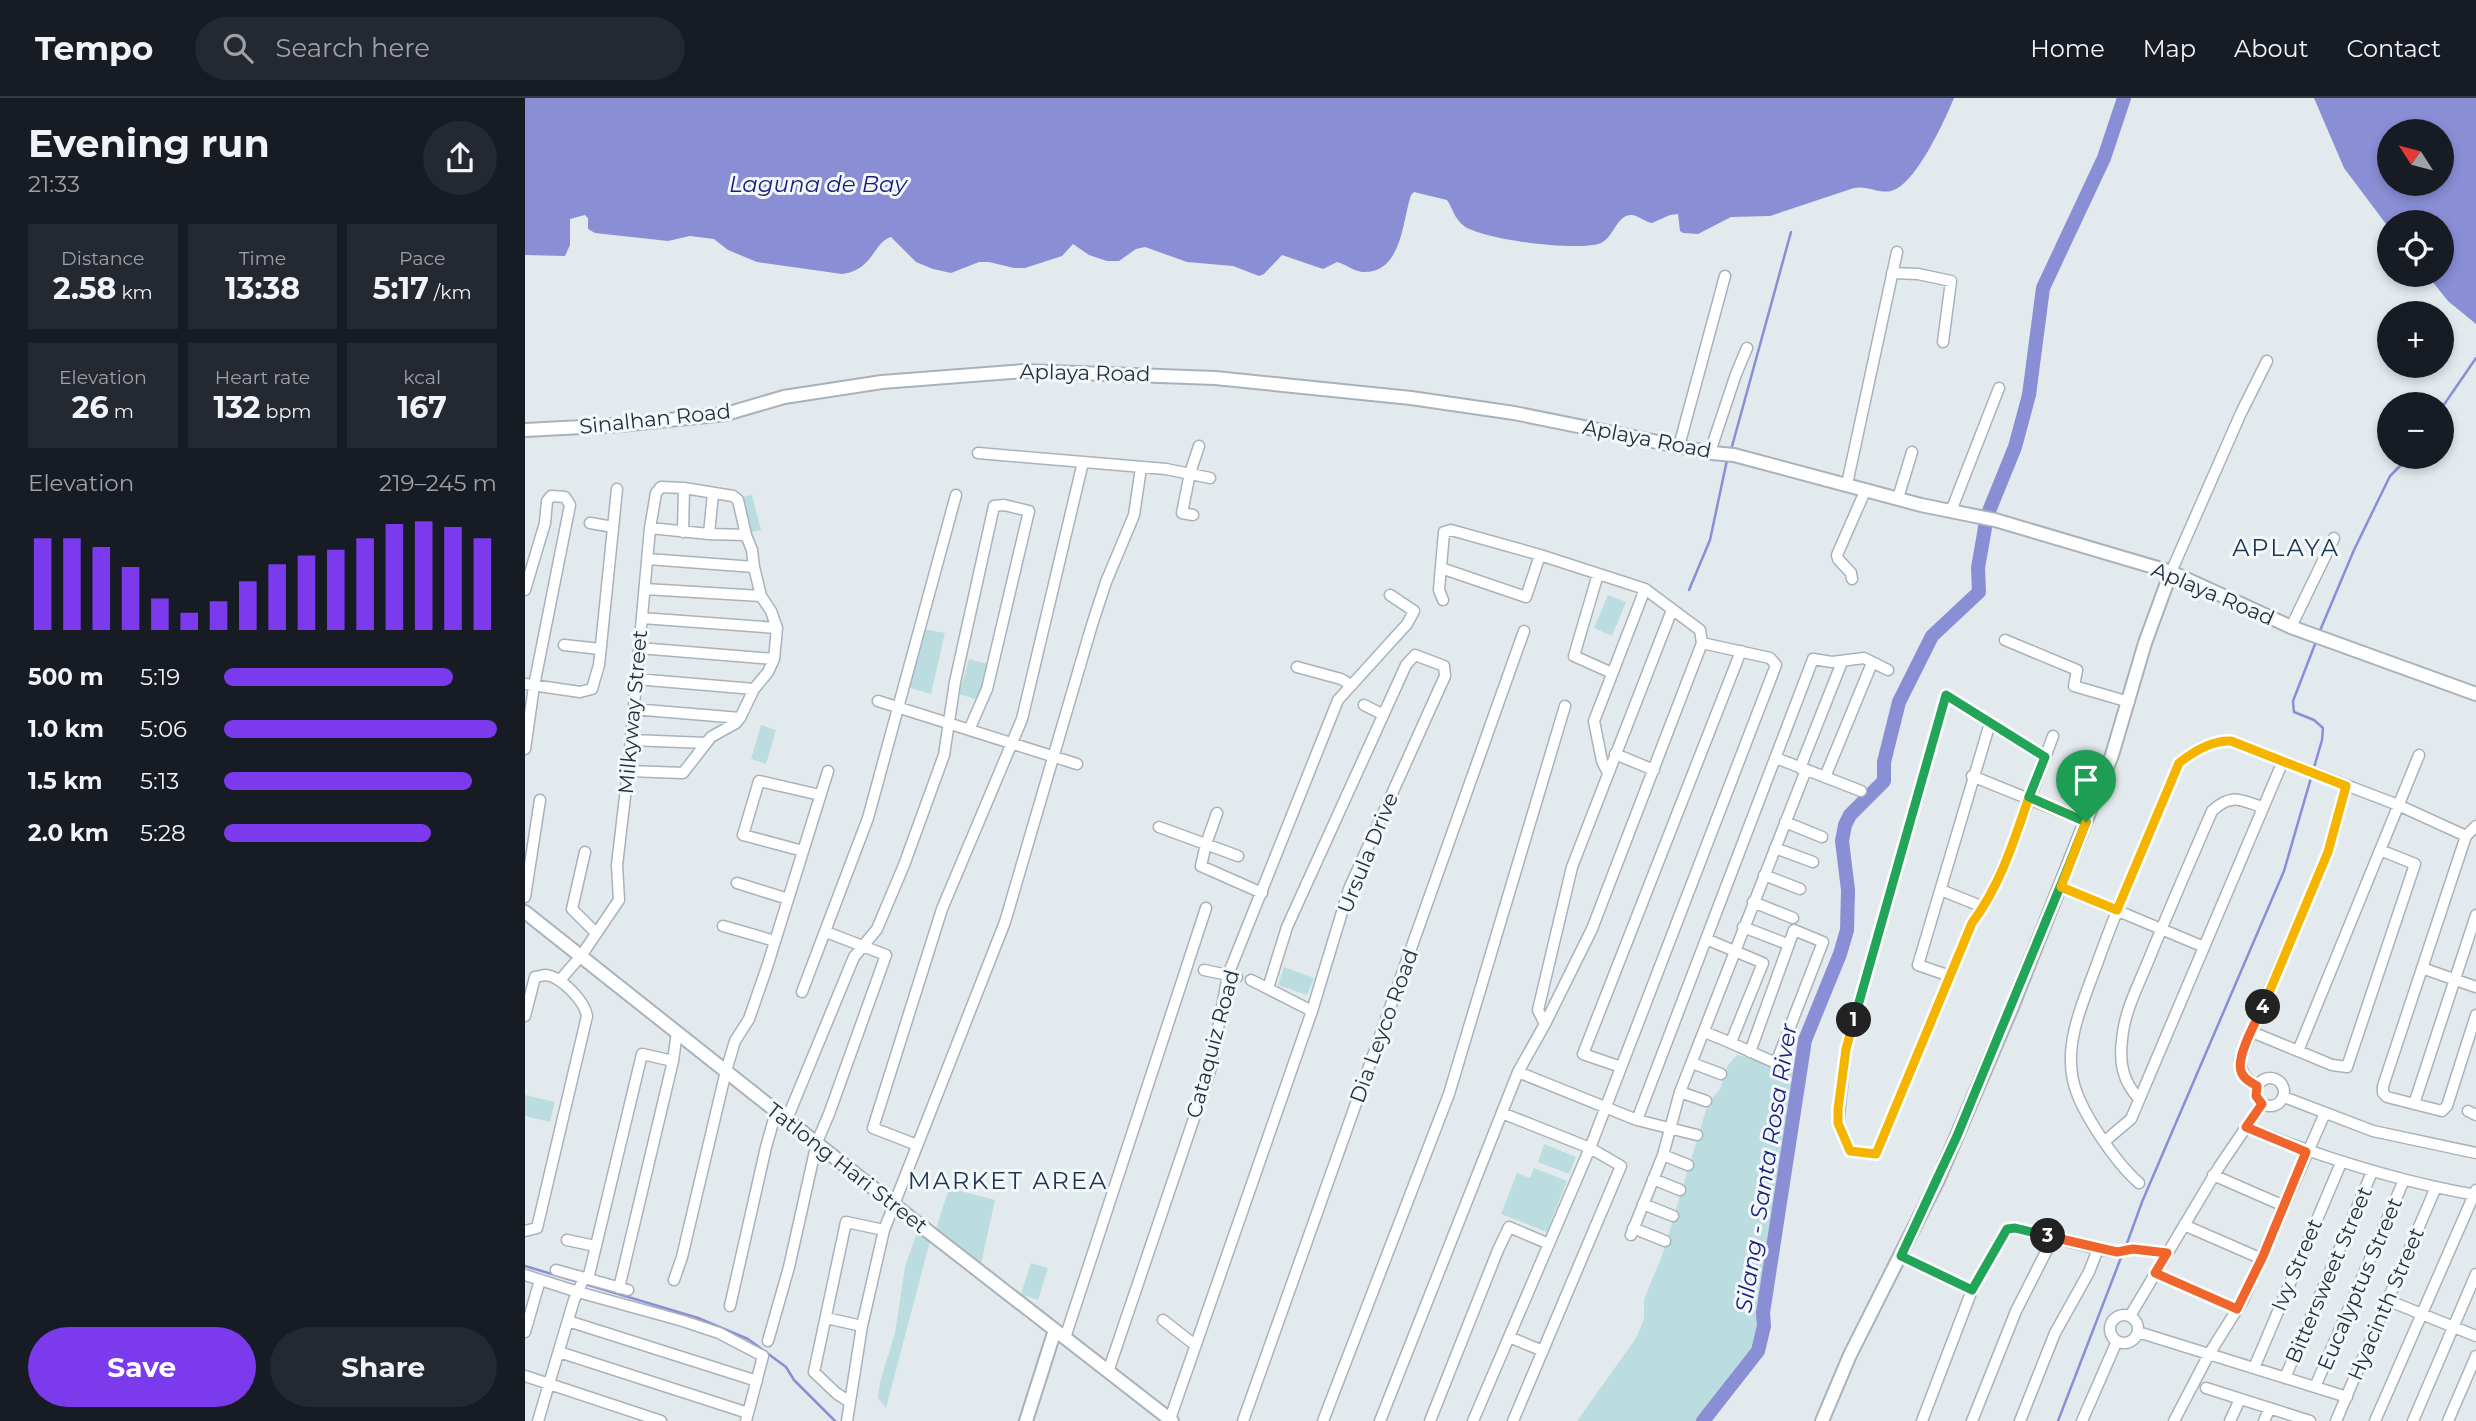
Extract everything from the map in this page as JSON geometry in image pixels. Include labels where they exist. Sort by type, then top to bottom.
[{"type":"street","points":[[1847,484],[1897,251]]},
{"type":"street","points":[[1892,273],[1918,274],[1951,281],[1943,342]]},
{"type":"street","points":[[1679,446],[1725,276]]},
{"type":"street","points":[[1710,452],[1747,348]]},
{"type":"street","points":[[1822,1421],[1850,1355],[1901,1256],[1957,1136],[2061,887],[2112,755],[2145,643],[2171,572],[2267,361]]},
{"type":"street","name":"Aplaya Road","points":[[783,397],[881,382],[989,372],[1185,376],[1411,398],[1514,413],[1729,454],[1994,520],[2171,572],[2291,627],[2476,694]]},
{"type":"street","points":[[1951,511],[1999,388]]},
{"type":"street","name":"Sinalhan Road","points":[[525,430],[619,425],[726,414],[783,397]]},
{"type":"street","points":[[1193,515],[1182,513],[1199,446]]},
{"type":"street","points":[[1898,498],[1912,452]]},
{"type":"street","points":[[978,453],[1190,473],[1210,478]]},
{"type":"street","points":[[917,1145],[873,1128],[942,909],[1028,700],[1083,462]]},
{"type":"street","points":[[847,1421],[848,1401],[862,1326],[892,1204],[1001,933],[1106,582],[1134,515],[1141,468]]},
{"type":"street","name":"Milkyway Street","points":[[560,981],[581,956],[619,900],[617,864],[650,528],[656,493],[661,487],[684,488]]},
{"type":"street","points":[[628,771],[683,772],[711,737],[736,723],[774,659],[777,628],[771,611],[761,596],[753,550],[746,535],[738,500],[684,488],[683,532]]},
{"type":"street","points":[[529,685],[580,692],[592,689],[596,681],[617,489]]},
{"type":"street","points":[[1852,579],[1851,573],[1837,555],[1866,489]]},
{"type":"street","points":[[709,534],[713,493]]},
{"type":"street","points":[[802,992],[867,818],[956,495]]},
{"type":"street","points":[[525,590],[545,523],[547,501],[551,496],[565,498],[570,505],[529,685],[525,749]]},
{"type":"street","points":[[730,1306],[766,1147],[853,957],[877,929],[904,865],[944,755],[955,681],[994,506],[1004,505],[1029,511],[987,689],[969,730]]},
{"type":"street","points":[[590,523],[614,527]]},
{"type":"street","points":[[650,528],[746,535]]},
{"type":"street","points":[[1380,1421],[1518,1072],[1592,929],[1702,643],[1700,630],[1645,589],[1451,530],[1444,532],[1439,590],[1443,600]]},
{"type":"street","points":[[2291,627],[2334,538]]},
{"type":"street","points":[[1441,568],[1526,597],[1540,555]]},
{"type":"street","points":[[648,559],[754,567]]},
{"type":"street","points":[[1598,574],[1574,656],[1612,673]]},
{"type":"street","points":[[645,589],[761,596]]},
{"type":"street","points":[[1608,772],[1602,761],[1594,721],[1645,589]]},
{"type":"street","name":"Cataquiz Road","points":[[1108,1372],[1210,1071],[1232,976],[1338,700],[1407,624],[1414,611],[1390,595]]},
{"type":"street","points":[[1545,1024],[1538,1010],[1572,867],[1672,610]]},
{"type":"street","points":[[642,618],[777,628]]},
{"type":"street","name":"Dia Leyco Road","points":[[1243,1421],[1524,631]]},
{"type":"street","points":[[2005,640],[2077,670],[2074,686],[2129,702]]},
{"type":"street","points":[[1473,1421],[1590,1149],[1776,665],[1770,658],[1702,643]]},
{"type":"street","points":[[565,645],[600,649]]},
{"type":"street","points":[[639,648],[774,659]]},
{"type":"street","points":[[1621,1067],[1583,1054],[1741,651]]},
{"type":"street","name":"Ursula Drive","points":[[1171,1420],[1312,1011],[1349,889],[1445,676],[1444,666],[1415,655],[1406,665],[1287,927],[1268,988]]},
{"type":"street","points":[[1637,1120],[1813,659],[1842,662],[1864,658],[1888,670]]},
{"type":"street","points":[[1665,1241],[1632,1232],[1663,1155],[1680,1092],[1775,848],[1842,662]]},
{"type":"street","points":[[1825,777],[1872,663]]},
{"type":"street","points":[[1297,667],[1341,679],[1351,685]]},
{"type":"street","points":[[636,679],[754,689]]},
{"type":"street","points":[[2045,757],[1946,695],[1846,1049],[1838,1123],[1850,1151],[1876,1154],[1972,923],[1983,907],[2010,851],[2053,736]]},
{"type":"street","points":[[878,701],[1077,764]]},
{"type":"street","points":[[1364,705],[1382,714]]},
{"type":"street","points":[[1323,1421],[1449,1094],[1565,706]]},
{"type":"street","points":[[633,709],[740,718]]},
{"type":"street","points":[[1950,976],[1918,965],[1972,776],[1990,723]]},
{"type":"street","points":[[631,740],[706,743]]},
{"type":"street","points":[[2139,1183],[2124,1170],[2081,1102],[2072,1080],[2071,1049],[2077,1020],[2117,910],[2179,763],[2191,753],[2220,740],[2231,741],[2398,805],[2466,836]]},
{"type":"street","points":[[1615,754],[1654,770]]},
{"type":"street","points":[[2298,1051],[2419,755]]},
{"type":"street","points":[[1776,758],[1861,791]]},
{"type":"street","points":[[2105,1141],[2131,1119],[2283,761]]},
{"type":"street","points":[[674,1280],[735,1041],[749,1019],[828,771]]},
{"type":"street","points":[[1972,776],[2086,822]]},
{"type":"street","points":[[803,851],[743,835],[759,781],[820,794]]},
{"type":"street","points":[[2257,1086],[2246,1079],[2241,1071],[2240,1059],[2328,852],[2346,786]]},
{"type":"street","points":[[2139,1099],[2125,1082],[2121,1041],[2126,1017],[2161,929],[2212,811],[2222,801],[2234,798],[2262,807]]},
{"type":"street","points":[[525,897],[540,800]]},
{"type":"street","points":[[1217,813],[1201,866],[1262,893]]},
{"type":"street","points":[[1784,822],[1822,838]]},
{"type":"street","points":[[2476,826],[2466,836],[2383,1086],[2383,1093],[2387,1097],[2442,1111],[2447,1106],[2476,1015]]},
{"type":"street","points":[[1159,827],[1238,856]]},
{"type":"street","points":[[1775,848],[1813,862]]},
{"type":"street","points":[[2252,1032],[2332,1065],[2347,1067],[2415,864],[2380,850]]},
{"type":"street","points":[[585,852],[572,909],[596,933]]},
{"type":"street","points":[[1763,875],[1800,889]]},
{"type":"street","points":[[737,883],[788,899]]},
{"type":"street","points":[[2061,887],[2204,947]]},
{"type":"street","points":[[1941,890],[1983,907]]},
{"type":"street","points":[[1753,902],[1793,918]]},
{"type":"street","points":[[1026,1421],[1196,967],[1206,908]]},
{"type":"street","name":"Tatlong Hari Street","points":[[525,912],[1108,1372],[1154,1415],[1171,1420]]},
{"type":"street","points":[[2414,1104],[2476,915]]},
{"type":"street","points":[[723,926],[775,941]]},
{"type":"street","points":[[1743,927],[1782,942]]},
{"type":"street","points":[[1704,1032],[1731,1042],[1750,1052],[1776,1063],[1823,942],[1794,930],[1750,1052]]},
{"type":"street","points":[[768,1341],[789,1267],[817,1142],[886,955],[826,932]]},
{"type":"street","points":[[1706,939],[1763,963],[1731,1042]]},
{"type":"street","points":[[1196,967],[1232,976]]},
{"type":"street","points":[[2422,968],[2476,987]]},
{"type":"street","points":[[525,1016],[535,977],[547,975],[560,981],[586,1007],[587,1016],[537,1228],[525,1231]]},
{"type":"street","points":[[1251,980],[1312,1011]]},
{"type":"street","points":[[525,1275],[540,1280],[624,1289],[677,1032]]},
{"type":"street","points":[[552,1421],[538,1419],[568,1321],[595,1246],[642,1054],[673,1061]]},
{"type":"street","points":[[1692,1063],[1721,1074]]},
{"type":"street","points":[[1518,1072],[1637,1120],[1697,1135]]},
{"type":"street","points":[[2265,1079],[2278,1080],[2284,1088],[2284,1097],[2274,1106],[2262,1104],[2256,1096],[2257,1086],[2265,1079]]},
{"type":"street","points":[[1680,1092],[1706,1101]]},
{"type":"street","points":[[2284,1097],[2373,1131],[2476,1153]]},
{"type":"street","points":[[2130,1316],[2214,1175],[2262,1104]]},
{"type":"street","points":[[1502,1113],[1590,1149],[1621,1166],[1513,1421]]},
{"type":"street","points":[[2174,1421],[2262,1259],[2325,1113]]},
{"type":"street","points":[[2246,1127],[2306,1152],[2372,1172],[2475,1193],[2375,1421]]},
{"type":"street","points":[[1663,1155],[1688,1165]]},
{"type":"street","name":"Ivy Street","points":[[2254,1368],[2341,1163]]},
{"type":"street","name":"Bittersweet Street","points":[[2285,1378],[2372,1172]]},
{"type":"street","points":[[2214,1175],[2284,1206]]},
{"type":"street","points":[[1653,1179],[1680,1190]]},
{"type":"street","name":"Eucalyptus Street","points":[[2315,1387],[2404,1180]]},
{"type":"street","name":"Hyacinth Street","points":[[2336,1421],[2436,1187]]},
{"type":"street","points":[[1643,1204],[1673,1216]]},
{"type":"street","points":[[848,1401],[814,1372],[846,1222],[884,1230]]},
{"type":"street","points":[[2184,1225],[2262,1259]]},
{"type":"street","points":[[1430,1421],[1509,1227],[1549,1244]]},
{"type":"street","points":[[1922,1421],[1972,1290],[2007,1229],[2015,1228],[2117,1252],[2133,1249],[2167,1253]]},
{"type":"street","points":[[1972,1421],[2015,1311],[2053,1238]]},
{"type":"street","points":[[567,1240],[595,1246]]},
{"type":"street","points":[[2020,1421],[2055,1333],[2089,1272],[2098,1249]]},
{"type":"street","points":[[1901,1256],[1972,1290]]},
{"type":"street","points":[[557,1270],[583,1284],[737,1342],[763,1356],[747,1417],[559,1352]]},
{"type":"street","points":[[2155,1273],[2237,1309]]},
{"type":"street","points":[[2413,1421],[2476,1274]]},
{"type":"street","points":[[525,1332],[529,1306],[540,1280]]},
{"type":"street","points":[[2387,1300],[2476,1336]]},
{"type":"street","points":[[2120,1315],[2130,1316],[2137,1323],[2138,1332],[2129,1342],[2117,1341],[2111,1333],[2112,1322],[2120,1315]]},
{"type":"street","points":[[826,1318],[862,1326]]},
{"type":"street","points":[[568,1321],[757,1381]]},
{"type":"street","points":[[1163,1321],[1195,1345]]},
{"type":"street","points":[[2138,1332],[2347,1397]]},
{"type":"street","points":[[1509,1337],[1543,1351]]},
{"type":"street","points":[[2082,1421],[2117,1341]]},
{"type":"street","points":[[2448,1421],[2476,1356]]},
{"type":"street","points":[[525,1376],[661,1421]]},
{"type":"street","points":[[2206,1388],[2304,1420]]},
{"type":"street","points":[[2230,1421],[2240,1399]]},
{"type":"street","points":[[2264,1421],[2270,1408]]},
{"type":"shaded area","points":[[752,495],[761,530],[748,533],[739,498]]},
{"type":"shaded area","points":[[1608,595],[1626,602],[1612,636],[1594,628]]},
{"type":"shaded area","points":[[923,629],[945,633],[931,694],[907,687]]},
{"type":"shaded area","points":[[969,659],[988,664],[978,700],[959,694]]},
{"type":"shaded area","points":[[761,725],[776,730],[766,764],[751,759]]},
{"type":"shaded area","points":[[1284,967],[1314,978],[1307,995],[1278,985]]},
{"type":"shaded area","points":[[1737,1055],[1796,1070],[1780,1190],[1753,1349],[1698,1421],[1577,1421],[1636,1338],[1644,1319],[1644,1299],[1662,1256],[1708,1103],[1720,1089],[1728,1065]]},
{"type":"shaded area","points":[[525,1095],[555,1102],[550,1122],[525,1116]]},
{"type":"shaded area","points":[[1544,1144],[1576,1157],[1569,1174],[1538,1162]]},
{"type":"shaded area","points":[[1534,1168],[1567,1181],[1547,1232],[1501,1214],[1517,1173],[1530,1178]]},
{"type":"shaded area","points":[[949,1188],[995,1200],[981,1264],[935,1232]]},
{"type":"shaded area","points":[[917,1232],[930,1241],[886,1408],[878,1398],[880,1382],[895,1333],[905,1267]]},
{"type":"shaded area","points":[[1031,1263],[1048,1268],[1038,1300],[1021,1294]]},
{"type":"water","name":"Laguna de Bay","points":[[525,98],[1954,98],[1919,165],[1910,177],[1891,191],[1854,188],[1770,216],[1731,217],[1698,234],[1680,231],[1678,214],[1652,223],[1632,215],[1623,218],[1601,243],[1573,246],[1510,240],[1475,231],[1461,223],[1447,200],[1414,192],[1398,244],[1385,265],[1362,272],[1337,262],[1323,269],[1282,255],[1259,276],[1233,266],[1187,262],[1145,247],[1136,249],[1119,261],[1107,261],[1089,255],[1073,244],[1062,256],[1025,268],[979,262],[951,273],[916,262],[891,237],[880,244],[861,267],[842,274],[757,262],[728,250],[714,239],[690,236],[668,241],[595,233],[588,229],[588,218],[585,215],[570,219],[570,245],[565,256],[525,255]]},
{"type":"water","points":[[2314,98],[2476,98],[2476,324],[2454,306],[2454,301],[2448,301],[2437,287],[2454,287],[2454,210],[2377,212],[2344,168]]},
{"type":"waterway","name":"Silang - Santa Rosa River","points":[[1703,1421],[1758,1351],[1764,1326],[1763,1313],[1805,1040],[1847,930],[1848,890],[1842,841],[1845,825],[1850,815],[1884,781],[1884,762],[1899,702],[1932,636],[1979,592],[1978,568],[1987,516],[2015,447],[2029,395],[2043,288],[2104,158],[2124,98]]},
{"type":"waterway","points":[[1731,450],[1791,232]]},
{"type":"waterway","points":[[2453,392],[2476,358]]},
{"type":"waterway","points":[[1689,590],[1710,540],[1727,460]]},
{"type":"waterway","points":[[2319,633],[2354,550],[2390,476],[2397,469]]},
{"type":"waterway","points":[[2126,1246],[2142,1202],[2284,871],[2322,740],[2323,728],[2314,720],[2294,712],[2293,701],[2317,639]]},
{"type":"waterway","points":[[2058,1421],[2122,1255]]},
{"type":"waterway","points":[[525,1266],[698,1318],[748,1339],[786,1367],[794,1380],[835,1421]]},
{"type":"district","name":"APLAYA","points":[[2286,548]]},
{"type":"district","name":"MARKET AREA","points":[[1008,1181]]},
{"type":"route","points":[[2086,822],[2029,797],[2010,851],[1989,898],[1972,923],[1876,1154],[1850,1151],[1838,1123],[1846,1049],[1946,695],[2045,757],[2029,797],[2076,818],[2086,822],[2012,1007],[1938,1180],[1901,1256],[1972,1290],[2002,1235],[2007,1229],[2015,1228],[2098,1249],[2167,1253],[2155,1273],[2237,1309],[2263,1256],[2306,1152],[2246,1127],[2262,1104],[2256,1096],[2257,1086],[2246,1079],[2241,1071],[2240,1059],[2328,852],[2346,786],[2231,741],[2220,740],[2191,753],[2179,763],[2117,910],[2061,887],[2086,822]]}]
